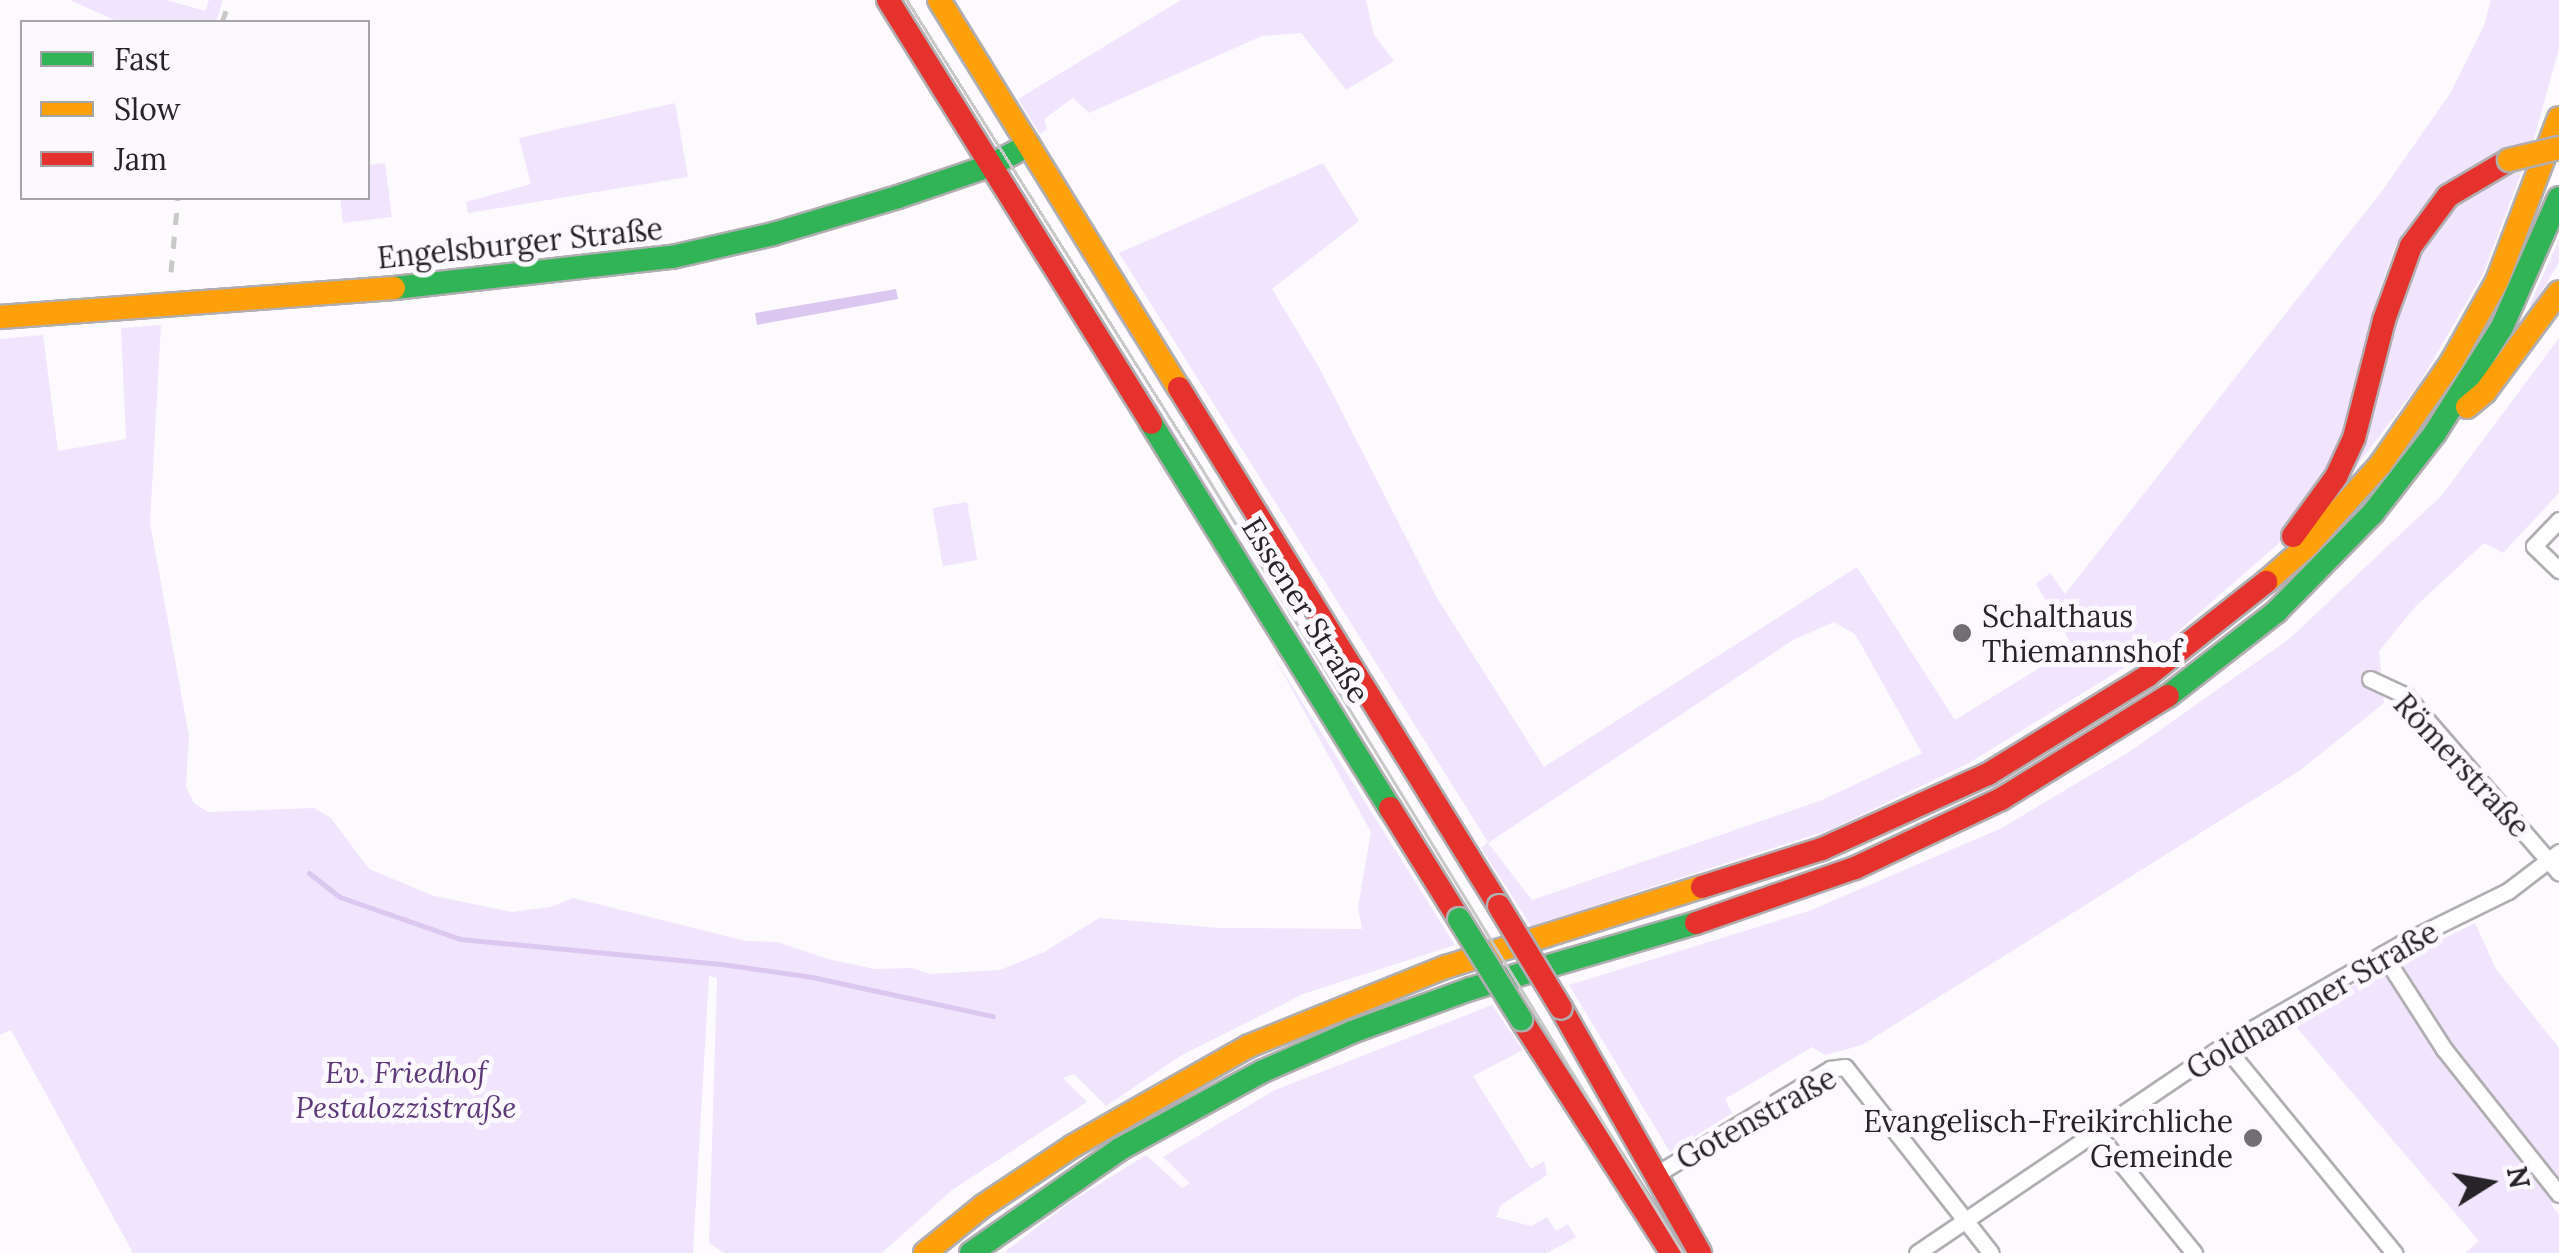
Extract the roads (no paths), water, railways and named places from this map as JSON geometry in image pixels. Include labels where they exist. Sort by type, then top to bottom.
[{"type":"main road","name":"Essener Straße","points":[[888,0],[989,166],[1174,453],[1521,1019],[1672,1253]]},
{"type":"main road","name":"Essener Straße","points":[[939,0],[1561,1008],[1700,1253]]},
{"type":"main road","points":[[926,1253],[983,1206],[1073,1146],[1249,1046],[1352,1000],[1446,966],[1822,850],[1988,774],[2123,692],[2263,586],[2307,546],[2380,464],[2451,362],[2497,280],[2559,118]]},
{"type":"main road","name":"Engelsburger Straße","points":[[0,318],[462,283],[672,258],[773,234],[989,166],[1028,145]]},
{"type":"main road","points":[[2123,692],[2167,648],[2259,572],[2314,511],[2354,438],[2384,320],[2411,246],[2448,196],[2492,168],[2559,148]]},
{"type":"main road","points":[[971,1253],[1060,1188],[1189,1109],[1352,1032],[1470,989],[1792,891],[1854,868],[2001,800],[2158,704],[2276,612],[2373,513],[2435,434],[2502,328],[2559,198]]},
{"type":"main road","points":[[2435,434],[2485,392],[2559,292]]},
{"type":"main road","points":[[992,1253],[1053,1210],[1060,1188]]},
{"type":"street","points":[[2559,520],[2534,546],[2559,570]]},
{"type":"street","name":"Römerstraße","points":[[2370,679],[2405,694],[2556,861]]},
{"type":"street","name":"Goldhammer Straße","points":[[1917,1253],[2224,1045],[2556,861]]},
{"type":"street","points":[[2383,954],[2444,1049],[2559,1194]]},
{"type":"street","points":[[2224,1045],[2394,1253]]},
{"type":"street","name":"Gotenstraße","points":[[1655,1175],[1830,1069],[1845,1067],[1966,1219]]},
{"type":"street","points":[[2095,1131],[2194,1253]]},
{"type":"street","points":[[1966,1219],[1991,1253]]},
{"type":"waterway","points":[[309,873],[340,897],[460,939],[721,964],[812,977],[993,1016]]},
{"type":"tram line","points":[[907,0],[1201,467],[1683,1253]]},
{"type":"railway","points":[[223,20],[230,0]]},
{"type":"railway","points":[[171,272],[178,200]]},
{"type":"place","name":"Schalthaus Thiemannshof","points":[[1962,633]]},
{"type":"place","name":"Evangelisch-Freikirchliche Gemeinde","points":[[2253,1138]]},
{"type":"park label","name":"Ev. Friedhof Pestalozzistraße","points":[[406,1089]]}]
